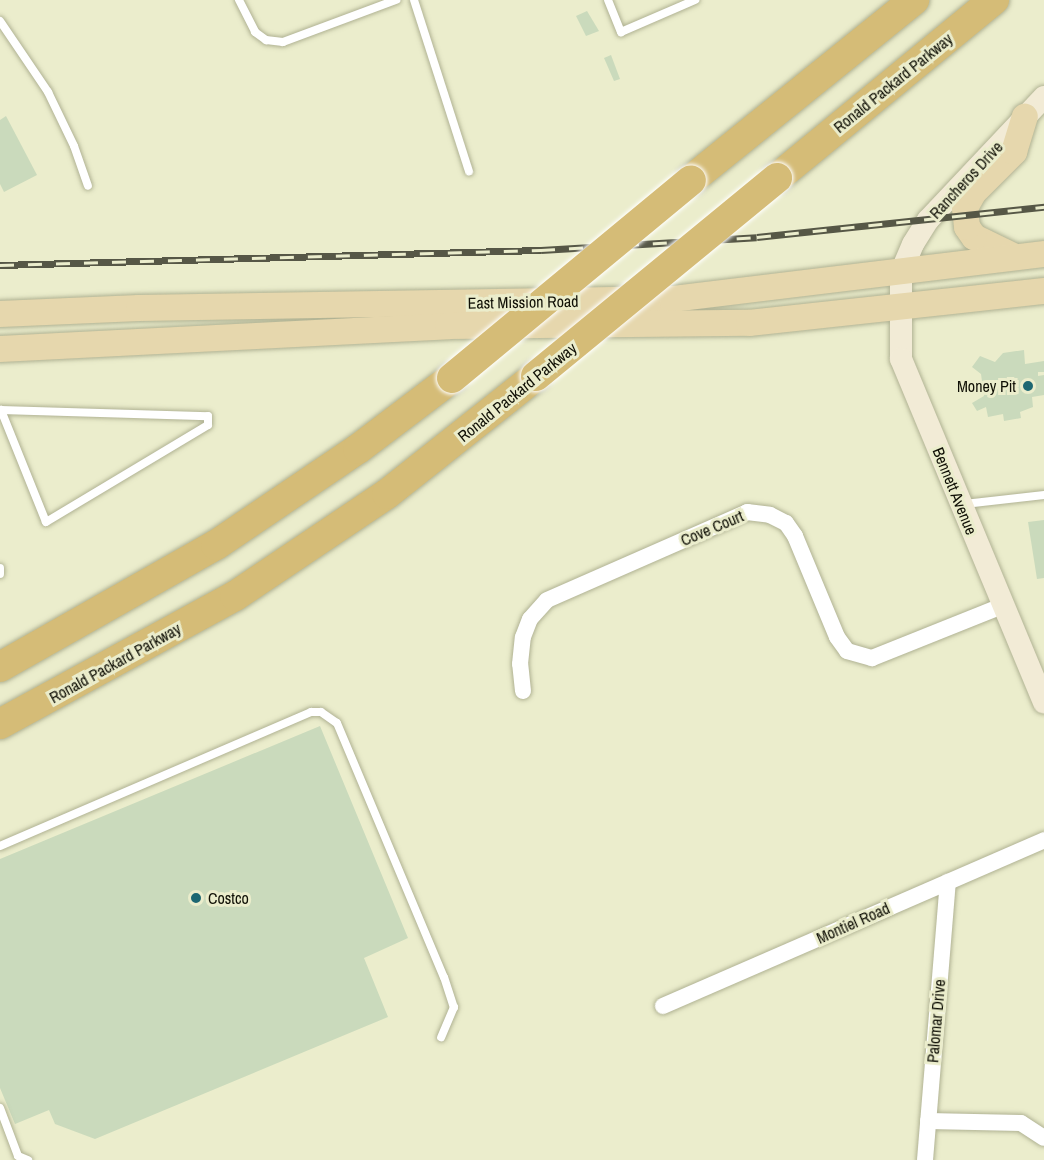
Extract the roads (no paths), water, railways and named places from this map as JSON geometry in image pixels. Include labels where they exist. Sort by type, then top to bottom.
[{"type":"highway","points":[[754,133],[886,0]]},
{"type":"highway","points":[[0,667],[216,546],[358,449],[452,378],[691,180],[754,133],[914,0]]},
{"type":"highway","name":"Ronald Packard Parkway","points":[[0,724],[156,642],[270,573],[387,494],[536,376],[993,0]]},
{"type":"main road","points":[[1017,257],[974,237],[967,227],[965,208],[974,192],[1014,152],[1025,117]]},
{"type":"main road","name":"East Mission Road","points":[[0,315],[139,308],[672,299],[1044,254]]},
{"type":"main road","name":"East Mission Road","points":[[0,349],[448,326],[749,323],[901,309],[1044,291]]},
{"type":"street","name":"Rancheros Drive","points":[[901,272],[928,220],[1044,97]]},
{"type":"street","name":"Bennett Avenue","points":[[901,272],[901,359],[1002,606],[1044,702]]},
{"type":"street","name":"Cove Court","points":[[523,691],[520,664],[523,637],[530,619],[547,600],[747,512],[770,515],[786,523],[795,536],[837,637],[848,651],[872,658],[1002,606]]},
{"type":"street","name":"Montiel Road","points":[[663,1006],[1044,840]]},
{"type":"street","name":"Palomar Drive","points":[[925,1160],[948,882]]},
{"type":"street","points":[[928,1121],[1021,1123],[1044,1138]]},
{"type":"lane","points":[[239,0],[255,32],[266,40],[283,42],[396,0]]},
{"type":"lane","points":[[414,0],[469,171]]},
{"type":"lane","points":[[608,0],[621,32],[695,0]]},
{"type":"lane","points":[[0,21],[48,92],[74,146],[88,186]]},
{"type":"lane","points":[[0,410],[208,416],[208,425],[46,522],[0,410]]},
{"type":"lane","points":[[960,504],[1044,495]]},
{"type":"lane","points":[[0,568],[0,574]]},
{"type":"lane","points":[[0,846],[311,712],[321,712],[337,723],[444,977],[454,1007],[441,1037]]},
{"type":"lane","points":[[0,1108],[18,1156],[28,1160]]},
{"type":"railway","points":[[0,265],[541,250],[757,237],[1044,207]]},
{"type":"place","name":"Money Pit","points":[[1028,386]]},
{"type":"place","name":"Costco","points":[[196,898]]}]
